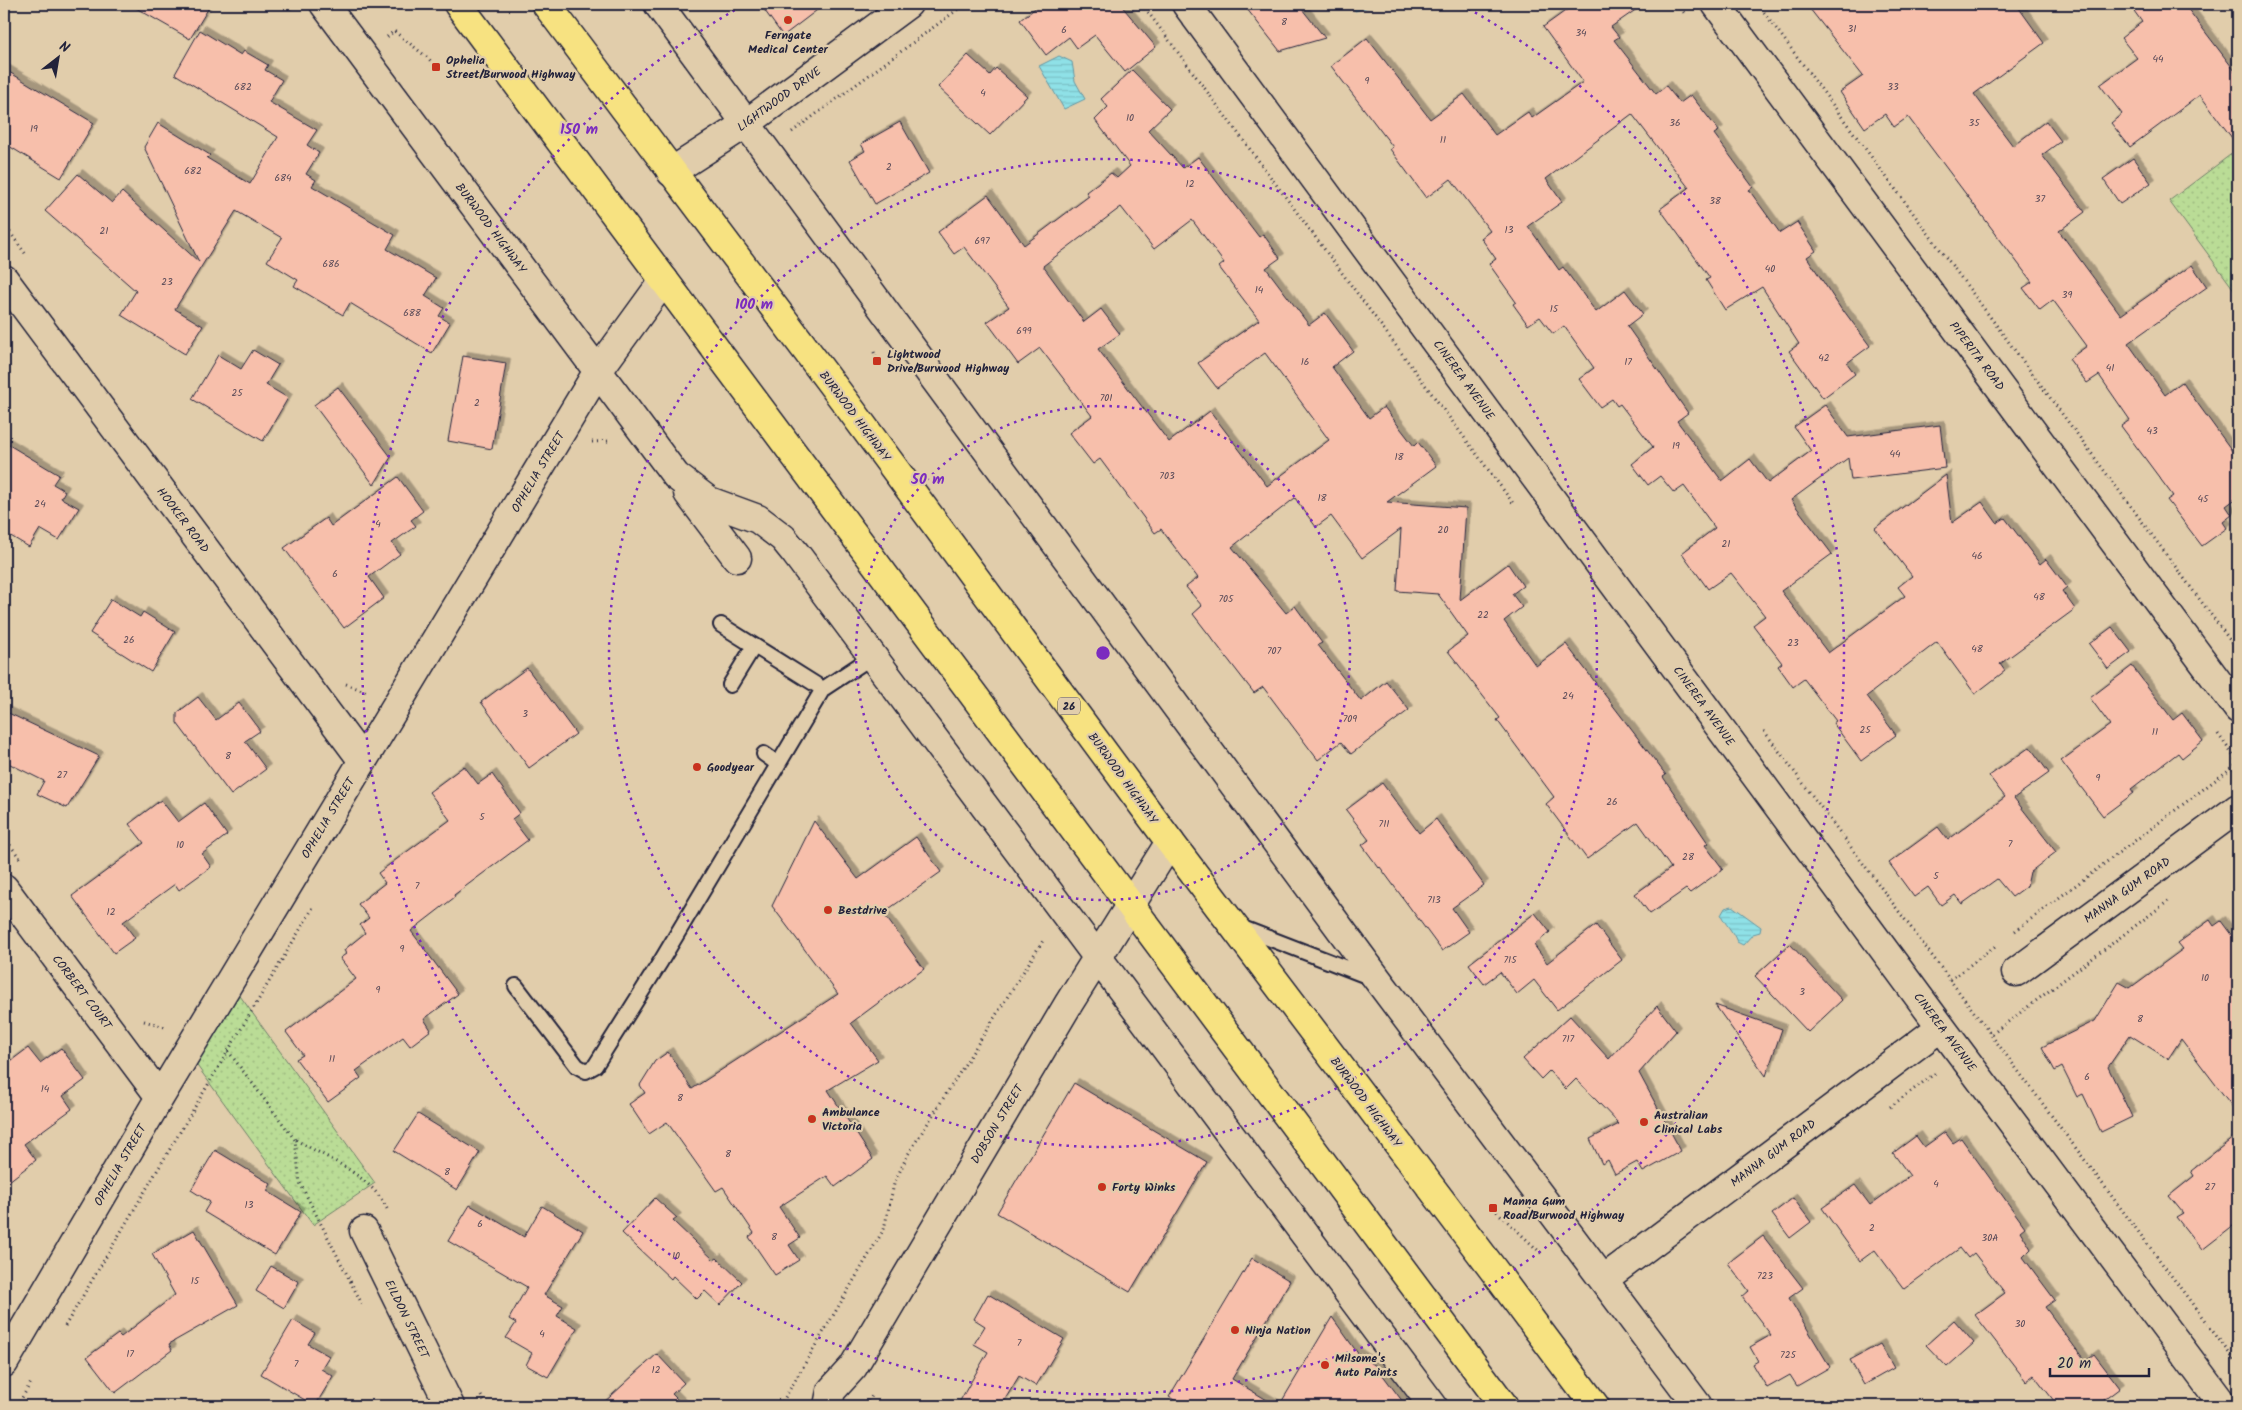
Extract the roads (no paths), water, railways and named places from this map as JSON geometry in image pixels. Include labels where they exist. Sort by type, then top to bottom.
[{"type":"highway","points":[[458,4],[1132,904],[1504,1406]]},
{"type":"highway","name":"BURWOOD HIGHWAY","points":[[546,4],[846,403],[1170,842],[1594,1406]]},
{"type":"street","name":"BURWOOD HIGHWAY","points":[[324,4],[737,558]]},
{"type":"street","points":[[658,4],[1378,980],[1698,1406]]},
{"type":"street","name":"LIGHTWOOD DRIVE","points":[[671,172],[747,123],[908,4]]},
{"type":"street","name":"CINEREA AVENUE","points":[[1186,4],[1941,1027],[2224,1406]]},
{"type":"street","name":"PIPERITA ROAD","points":[[1716,4],[2238,709]]},
{"type":"street","name":"HOOKER ROAD","points":[[4,279],[363,761]]},
{"type":"street","name":"OPHELIA STREET","points":[[4,1363],[160,1097],[598,372],[664,280]]},
{"type":"street","name":"BURWOOD HIGHWAY","points":[[676,476],[709,501],[758,519],[782,538],[873,656],[1433,1406]]},
{"type":"street","name":"MANNA GUM ROAD","points":[[2016,972],[2238,808]]},
{"type":"street","name":"DOBSON STREET","points":[[828,1406],[831,1391],[854,1367],[1015,1094],[1170,842]]},
{"type":"street","name":"CORBERT COURT","points":[[4,888],[160,1097]]},
{"type":"street","name":"MANNA GUM ROAD","points":[[1604,1279],[1941,1027]]},
{"type":"street","name":"EILDON STREET","points":[[364,1231],[450,1406]]},
{"type":"lane","points":[[721,626],[823,689]]},
{"type":"lane","points":[[730,685],[754,646]]},
{"type":"lane","points":[[516,986],[577,1066],[586,1071],[595,1066],[661,961],[823,689],[873,656]]},
{"type":"lane","points":[[764,754],[778,764]]},
{"type":"lane","points":[[1232,924],[1378,980]]},
{"type":"water","points":[[1352,4],[1378,4],[1355,11]]},
{"type":"water","points":[[1059,56],[1072,62],[1075,81],[1085,99],[1064,109],[1039,66]]},
{"type":"water","points":[[1732,906],[1761,927],[1760,932],[1753,934],[1743,945],[1737,942],[1721,915],[1725,908]]},
{"type":"place","name":"Ferngate Medical Center","points":[[788,20]]},
{"type":"place","name":"Ophelia Street/Burwood Highway","points":[[436,67]]},
{"type":"place","name":"Lightwood Drive/Burwood Highway","points":[[877,361]]},
{"type":"place","name":"Goodyear","points":[[697,767]]},
{"type":"place","name":"Bestdrive","points":[[828,910]]},
{"type":"place","name":"Ambulance Victoria","points":[[812,1119]]},
{"type":"place","name":"Australian Clinical Labs","points":[[1644,1122]]},
{"type":"place","name":"Forty Winks","points":[[1102,1187]]},
{"type":"place","name":"Manna Gum Road/Burwood Highway","points":[[1493,1208]]},
{"type":"place","name":"Ninja Nation","points":[[1235,1330]]},
{"type":"place","name":"Milsome's Auto Paints","points":[[1325,1365]]}]
